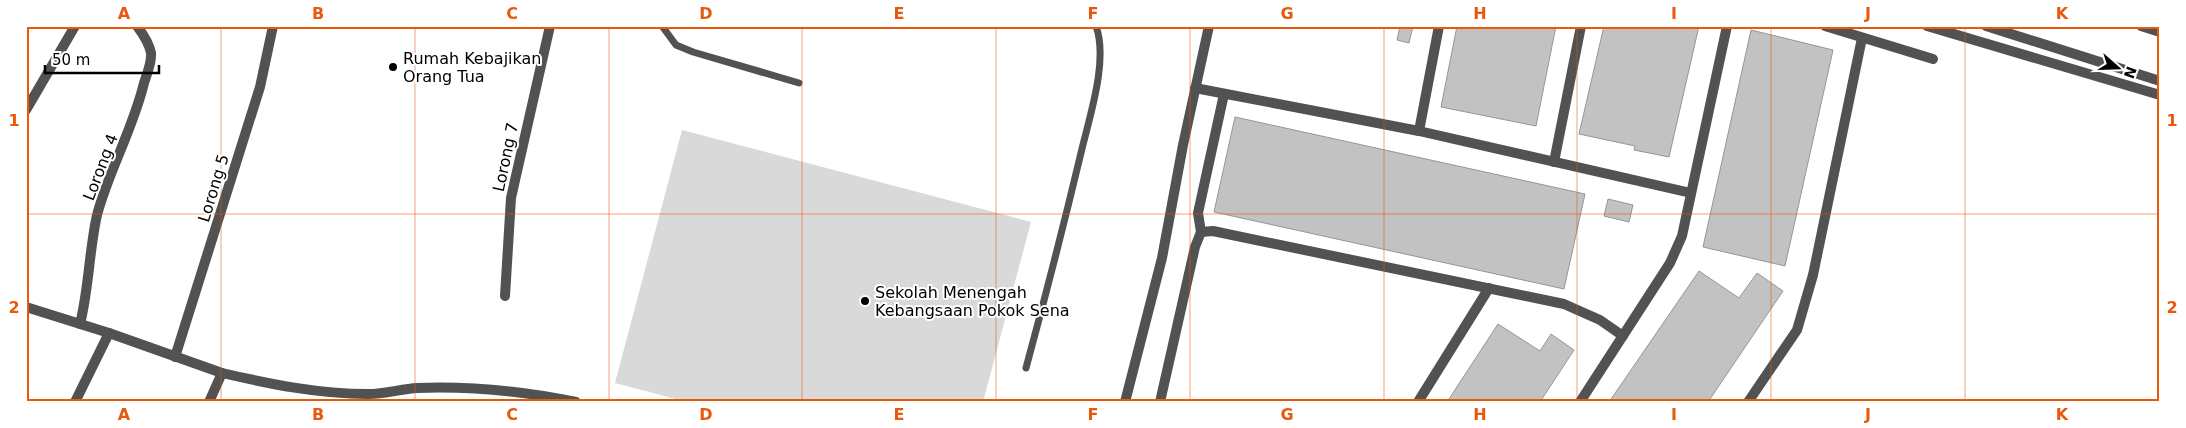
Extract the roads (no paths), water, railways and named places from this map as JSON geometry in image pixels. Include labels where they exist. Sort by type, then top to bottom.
[{"type":"street","points":[[26,110],[75,26]]},
{"type":"street","name":"Lorong 4","points":[[80,324],[87,296],[93,235],[98,214],[137,113],[151,54],[146,40],[137,26]]},
{"type":"street","name":"Lorong 5","points":[[175,357],[260,87],[274,26]]},
{"type":"street","name":"Lorong 7","points":[[505,296],[511,198],[537,75],[550,26]]},
{"type":"street","points":[[1125,402],[1164,250],[1195,88],[1209,26]]},
{"type":"street","points":[[1419,131],[1439,26]]},
{"type":"street","points":[[1554,162],[1581,26]]},
{"type":"street","points":[[1580,402],[1670,263],[1682,236],[1727,26]]},
{"type":"street","points":[[1825,26],[1934,60]]},
{"type":"street","points":[[1927,26],[2160,95]]},
{"type":"street","points":[[1986,26],[2160,81]]},
{"type":"street","points":[[2141,26],[2160,32]]},
{"type":"street","points":[[1748,402],[1797,330],[1814,275],[1862,38]]},
{"type":"street","points":[[1195,88],[1419,131],[1691,193]]},
{"type":"street","points":[[1160,402],[1195,247],[1201,232],[1198,213],[1224,94]]},
{"type":"street","points":[[1201,232],[1213,231],[1564,304],[1600,320],[1623,336]]},
{"type":"street","points":[[1418,402],[1489,288]]},
{"type":"street","points":[[26,307],[108,333],[222,373],[273,384],[328,392],[371,394],[415,388],[456,387],[524,393],[576,402]]},
{"type":"street","points":[[75,402],[108,333]]},
{"type":"street","points":[[209,402],[222,373]]},
{"type":"lane","points":[[662,26],[676,45],[692,52],[799,83]]},
{"type":"lane","points":[[1026,368],[1060,243],[1097,81],[1100,48],[1096,26]]},
{"type":"place","name":"Rumah Kebajikan Orang Tua","points":[[393,67]]},
{"type":"place","name":"Sekolah Menengah Kebangsaan Pokok Sena","points":[[865,301]]}]
